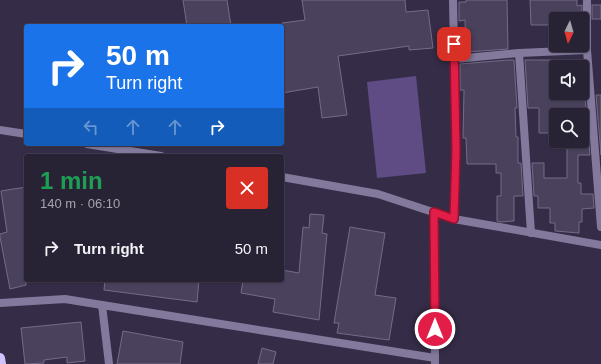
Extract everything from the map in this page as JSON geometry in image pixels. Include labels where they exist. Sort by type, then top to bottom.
[{"type":"main road","points":[[0,358],[1,364]]},
{"type":"street","points":[[453,0],[456,150],[454,219]]},
{"type":"street","points":[[587,0],[587,12]]},
{"type":"street","points":[[455,59],[549,52]]},
{"type":"street","points":[[587,52],[601,227]]},
{"type":"street","points":[[519,53],[531,233]]},
{"type":"street","points":[[0,130],[24,134]]},
{"type":"street","points":[[99,146],[149,154]]},
{"type":"street","points":[[284,177],[378,194],[454,219],[601,245]]},
{"type":"street","points":[[0,303],[65,299],[435,361],[434,212]]},
{"type":"street","points":[[102,305],[109,364]]},
{"type":"shaded area","points":[[416,76],[426,173],[377,178],[367,82]]},
{"type":"building","points":[[183,0],[227,0],[231,24],[187,24]]},
{"type":"building","points":[[302,0],[405,0],[406,12],[428,10],[433,48],[409,50],[409,46],[338,56],[347,115],[322,118],[318,87],[284,93],[284,24],[282,23],[305,20]]},
{"type":"building","points":[[466,0],[507,0],[508,49],[466,52],[465,20],[459,21],[459,2],[466,2]]},
{"type":"building","points":[[530,0],[577,0],[577,6],[582,5],[582,12],[549,12],[549,25],[531,25]]},
{"type":"building","points":[[592,5],[601,5],[601,19],[592,19]]},
{"type":"building","points":[[514,60],[517,108],[515,108],[516,137],[518,137],[518,163],[521,163],[523,196],[514,196],[514,221],[500,222],[497,221],[497,196],[501,196],[501,173],[496,173],[496,164],[467,164],[466,138],[463,138],[464,90],[460,90],[460,64]]},
{"type":"building","points":[[525,60],[549,60],[549,100],[585,100],[586,108],[549,108],[549,133],[539,133],[539,108],[528,108]]},
{"type":"building","points":[[596,95],[601,95],[601,155]]},
{"type":"building","points":[[589,143],[590,155],[578,155],[578,183],[581,183],[581,194],[593,194],[594,208],[582,209],[582,222],[579,222],[579,233],[555,231],[555,223],[550,223],[550,208],[538,208],[538,196],[534,196],[532,163],[544,163],[544,178],[567,178],[567,148],[589,148]]},
{"type":"building","points":[[24,187],[24,282],[26,282],[26,285],[10,289],[0,237],[0,234],[7,232],[1,191]]},
{"type":"building","points":[[310,214],[324,215],[322,233],[327,234],[319,320],[273,312],[275,299],[241,293],[243,282],[284,282],[284,270],[299,273],[303,227],[309,228]]},
{"type":"building","points":[[350,227],[385,233],[375,295],[396,298],[389,340],[337,333],[339,323],[334,323]]},
{"type":"building","points":[[105,282],[199,282],[197,302],[104,290]]},
{"type":"building","points":[[81,322],[85,361],[67,363],[67,357],[44,360],[44,363],[25,364],[21,328]]},
{"type":"building","points":[[123,331],[183,342],[180,364],[117,364]]},
{"type":"building","points":[[262,348],[276,352],[273,364],[258,364]]},
{"type":"route","points":[[435,329],[434,212],[454,219],[456,150],[454,44]]}]
